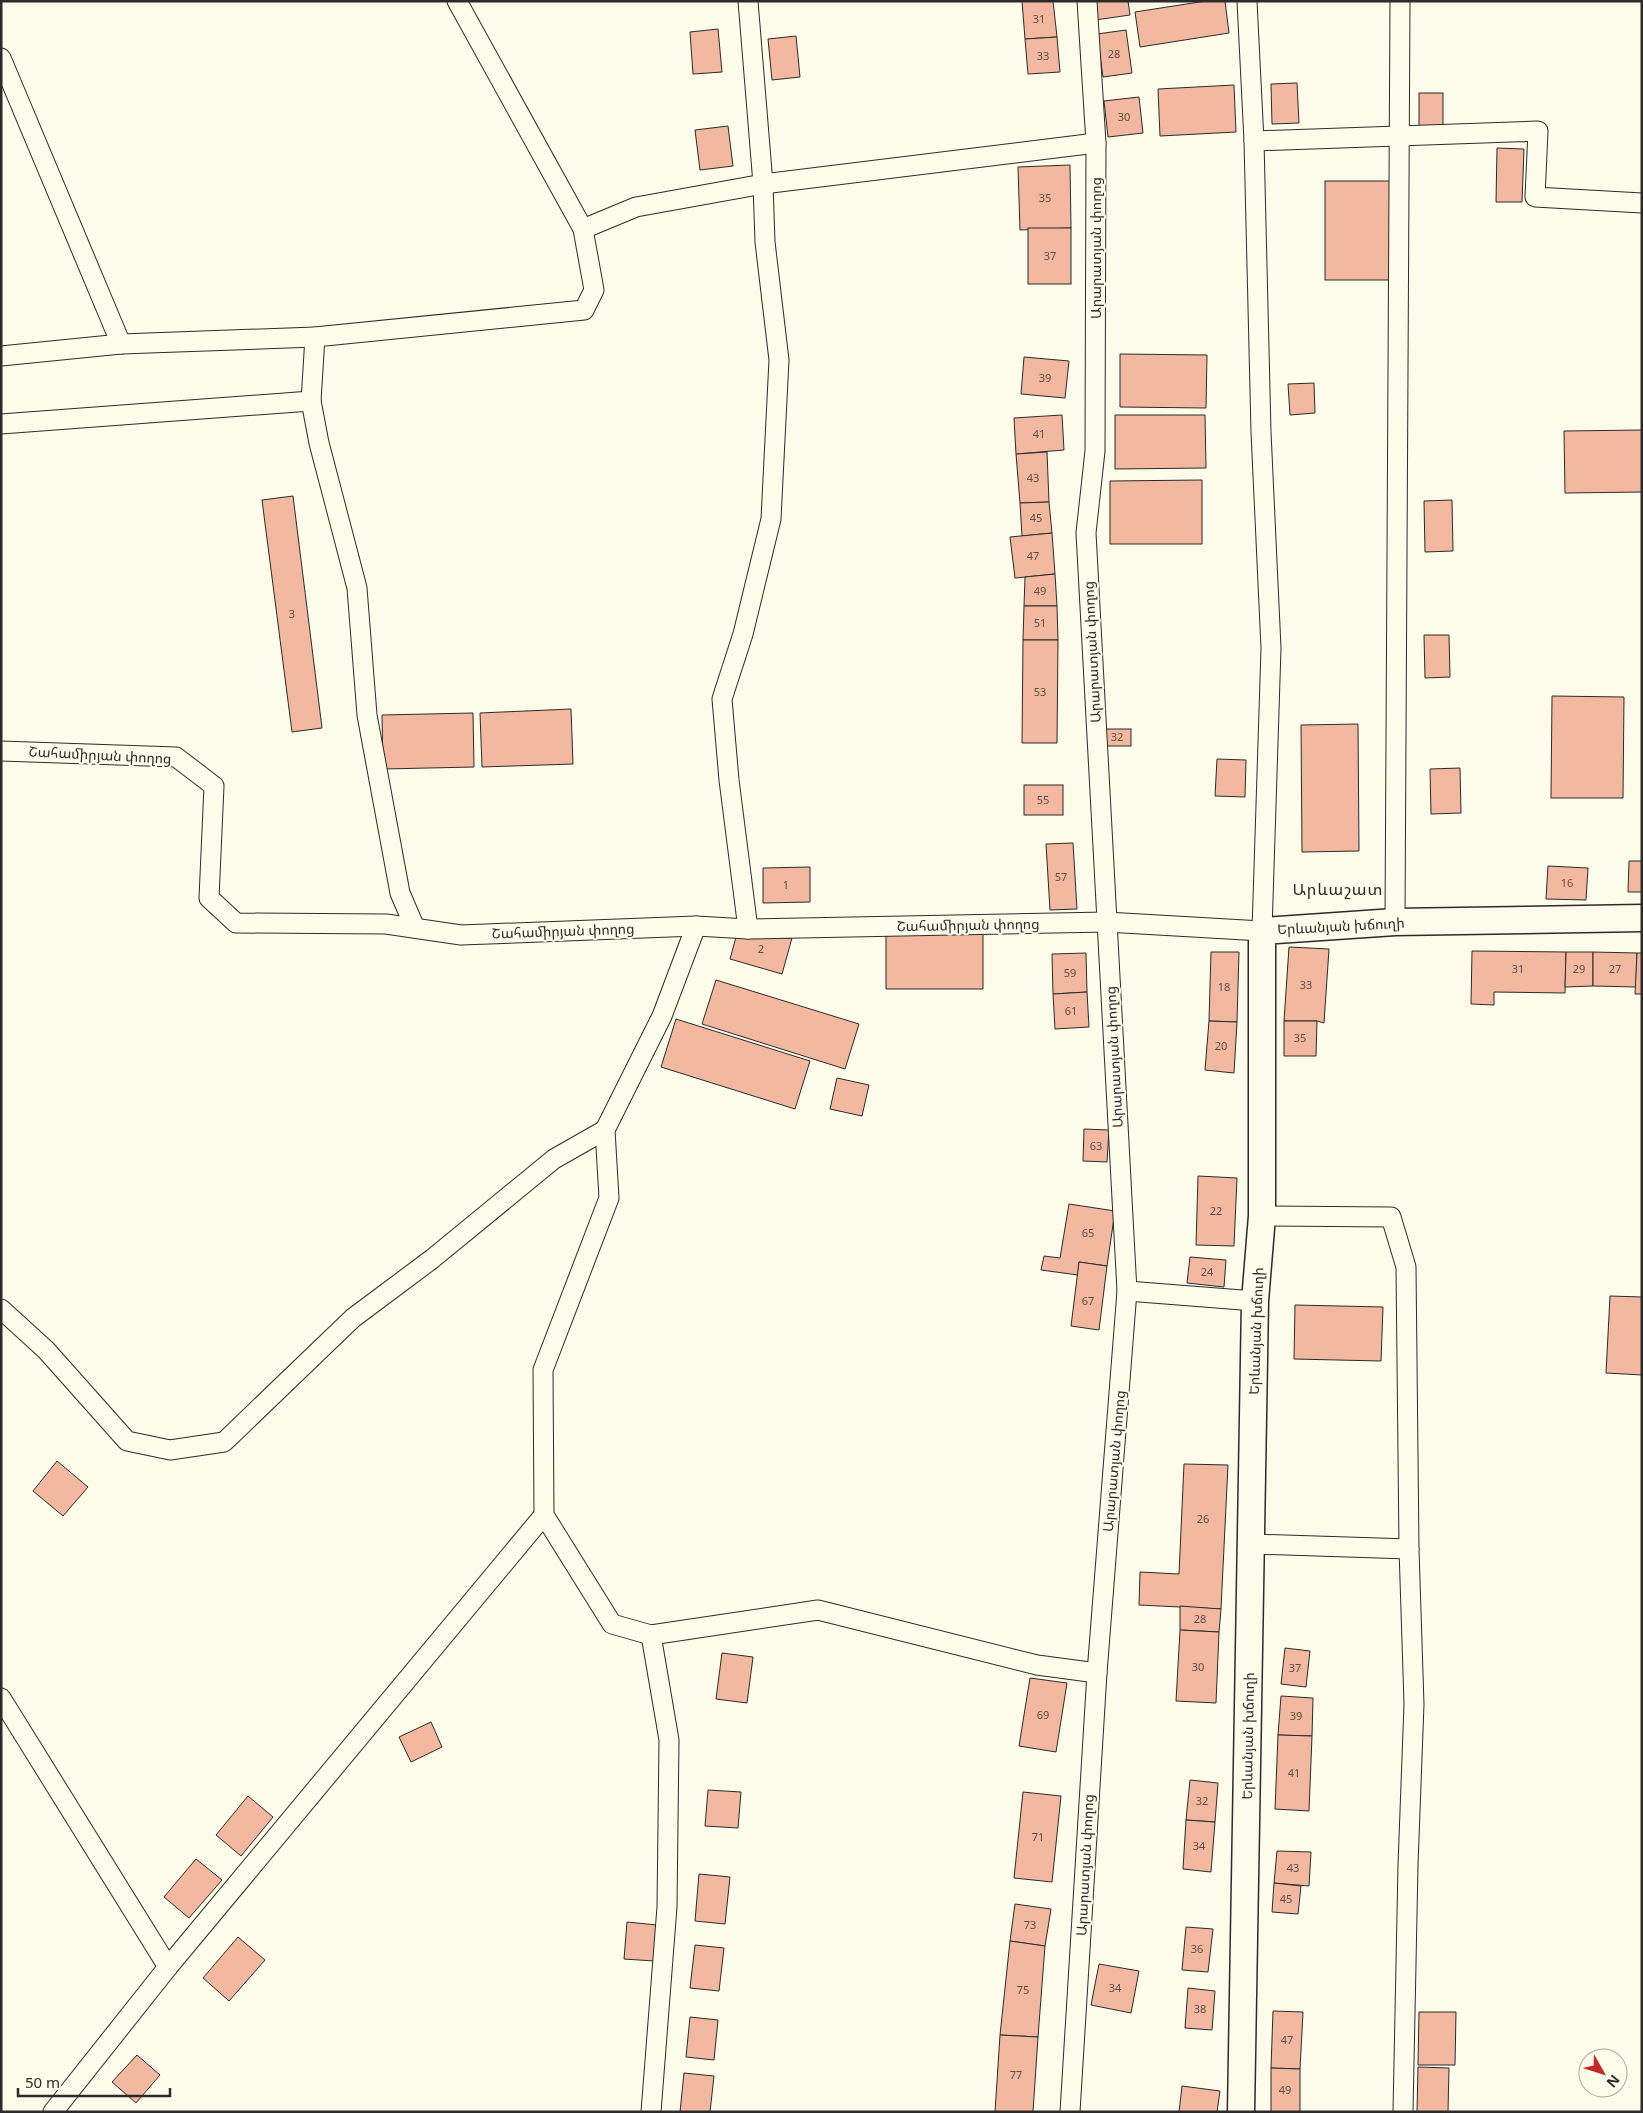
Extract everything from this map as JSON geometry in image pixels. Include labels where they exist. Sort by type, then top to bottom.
[{"type":"main road","name":"Երևանյան խճուղի","points":[[1242,2112],[1255,1301],[1262,1216],[1262,931],[1395,922],[1642,918]]},
{"type":"street","points":[[1,356],[121,344],[315,337],[584,310],[594,290],[583,229],[456,1]]},
{"type":"street","points":[[748,1],[763,184],[765,242],[779,360],[771,518],[744,634],[722,699],[729,780],[748,929]]},
{"type":"street","name":"Արարատյան փողոց","points":[[1070,2112],[1097,1673],[1127,1291],[1086,533],[1095,451],[1096,143],[1087,1]]},
{"type":"street","points":[[1247,1],[1254,141],[1261,432],[1272,648],[1262,931]]},
{"type":"street","points":[[1395,922],[1400,1]]},
{"type":"street","points":[[1,58],[121,344]]},
{"type":"street","points":[[1254,141],[1538,131],[1535,197],[1642,203]]},
{"type":"street","points":[[583,229],[636,207],[763,184],[1096,143]]},
{"type":"street","points":[[315,337],[310,401],[319,443],[357,588],[367,714],[400,893],[415,928]]},
{"type":"street","points":[[1,424],[310,401]]},
{"type":"street","name":"Շահամիրյան փողոց","points":[[1,751],[176,757],[214,786],[209,898],[236,923],[386,924],[461,935],[696,926],[748,929],[1106,922],[1262,931]]},
{"type":"street","points":[[696,926],[662,1016],[605,1130],[608,1198],[543,1370],[544,1515],[612,1624],[651,1635],[818,1610],[1037,1665],[1097,1673]]},
{"type":"street","points":[[1,1309],[46,1350],[127,1441],[170,1450],[224,1442],[353,1318],[432,1259],[554,1159],[605,1130]]},
{"type":"street","points":[[1262,1216],[1391,1217],[1406,1266],[1409,1550],[1414,1704],[1408,1865],[1403,2112]]},
{"type":"street","points":[[1127,1291],[1255,1301]]},
{"type":"street","points":[[53,2112],[168,1967],[544,1515]]},
{"type":"street","points":[[1251,1544],[1409,1550]]},
{"type":"street","points":[[651,1635],[668,1740],[667,1908],[651,2112]]},
{"type":"street","points":[[1,1698],[168,1967]]},
{"type":"building","points":[[1022,1],[1053,1],[1057,37],[1025,39]]},
{"type":"building","points":[[1093,1],[1128,1],[1130,15],[1095,20]]},
{"type":"building","points":[[1206,1],[1225,1],[1229,33],[1140,47],[1135,12]]},
{"type":"building","points":[[718,29],[722,72],[693,74],[690,32]]},
{"type":"building","points":[[1126,30],[1132,73],[1103,77],[1097,34]]},
{"type":"building","points":[[796,36],[800,77],[772,80],[768,39]]},
{"type":"building","points":[[1057,37],[1060,72],[1028,74],[1025,39]]},
{"type":"building","points":[[1297,83],[1299,123],[1272,124],[1271,84]]},
{"type":"building","points":[[1234,85],[1236,132],[1160,136],[1158,89]]},
{"type":"building","points":[[1419,93],[1443,93],[1443,127],[1419,127]]},
{"type":"building","points":[[1139,97],[1143,133],[1108,137],[1104,101]]},
{"type":"building","points":[[728,126],[733,166],[700,170],[695,130]]},
{"type":"building","points":[[1497,148],[1524,149],[1522,202],[1496,202]]},
{"type":"building","points":[[1070,165],[1071,228],[1020,230],[1018,167]]},
{"type":"building","points":[[1325,181],[1391,181],[1391,280],[1325,280]]},
{"type":"building","points":[[1028,228],[1071,228],[1071,284],[1028,284]]},
{"type":"building","points":[[1120,354],[1207,355],[1206,408],[1120,407]]},
{"type":"building","points":[[1024,357],[1069,361],[1065,398],[1021,394]]},
{"type":"building","points":[[1314,383],[1315,413],[1290,415],[1288,384]]},
{"type":"building","points":[[1062,415],[1064,450],[1016,454],[1014,418]]},
{"type":"building","points":[[1115,415],[1205,415],[1206,468],[1115,469]]},
{"type":"building","points":[[1642,430],[1642,492],[1565,493],[1564,431]]},
{"type":"building","points":[[1047,452],[1049,502],[1020,503],[1016,454]]},
{"type":"building","points":[[1202,480],[1202,544],[1110,544],[1110,481]]},
{"type":"building","points":[[293,496],[322,728],[292,732],[262,500]]},
{"type":"building","points":[[1452,500],[1453,551],[1425,552],[1424,501]]},
{"type":"building","points":[[1049,502],[1052,533],[1022,536],[1020,503]]},
{"type":"building","points":[[1052,533],[1055,574],[1015,578],[1010,537]]},
{"type":"building","points":[[1055,574],[1057,606],[1024,606],[1025,577]]},
{"type":"building","points":[[1024,606],[1057,606],[1058,640],[1023,640]]},
{"type":"building","points":[[1424,635],[1449,635],[1450,677],[1425,678]]},
{"type":"building","points":[[1023,640],[1058,640],[1057,743],[1022,743]]},
{"type":"building","points":[[1552,696],[1624,697],[1623,798],[1551,798]]},
{"type":"building","points":[[571,709],[573,764],[482,767],[480,713]]},
{"type":"building","points":[[473,713],[474,767],[383,769],[382,715]]},
{"type":"building","points":[[1358,724],[1359,851],[1302,852],[1301,725]]},
{"type":"building","points":[[1104,729],[1131,729],[1131,746],[1104,746]]},
{"type":"building","points":[[1217,759],[1246,760],[1245,797],[1215,796]]},
{"type":"building","points":[[1460,768],[1461,813],[1431,814],[1430,769]]},
{"type":"building","points":[[1024,785],[1063,785],[1063,815],[1024,815]]},
{"type":"building","points":[[1073,843],[1077,909],[1050,910],[1046,844]]},
{"type":"building","points":[[1629,861],[1642,861],[1642,892],[1628,892]]},
{"type":"building","points":[[1548,866],[1588,868],[1586,900],[1546,899]]},
{"type":"building","points":[[810,867],[810,902],[763,903],[763,868]]},
{"type":"building","points":[[983,933],[983,989],[886,989],[886,934]]},
{"type":"building","points":[[736,937],[792,938],[782,974],[730,959]]},
{"type":"building","points":[[1289,947],[1329,949],[1324,1023],[1317,1021],[1284,1021]]},
{"type":"building","points":[[1472,951],[1566,952],[1565,993],[1494,992],[1494,1005],[1471,1004]]},
{"type":"building","points":[[1211,952],[1239,952],[1237,1022],[1209,1021]]},
{"type":"building","points":[[1566,952],[1593,952],[1593,986],[1565,987]]},
{"type":"building","points":[[1593,952],[1637,953],[1636,987],[1593,986]]},
{"type":"building","points":[[1086,953],[1087,992],[1053,994],[1052,954]]},
{"type":"building","points":[[1637,953],[1642,953],[1642,994],[1635,994]]},
{"type":"building","points":[[716,980],[859,1024],[845,1069],[702,1024]]},
{"type":"building","points":[[1087,992],[1089,1027],[1055,1029],[1053,994]]},
{"type":"building","points":[[676,1019],[810,1061],[795,1109],[661,1067]]},
{"type":"building","points":[[1209,1021],[1237,1022],[1234,1073],[1205,1070]]},
{"type":"building","points":[[1284,1021],[1317,1021],[1316,1056],[1284,1056]]},
{"type":"building","points":[[837,1078],[869,1085],[862,1116],[830,1109]]},
{"type":"building","points":[[1084,1129],[1109,1130],[1107,1162],[1083,1161]]},
{"type":"building","points":[[1198,1176],[1237,1178],[1234,1246],[1196,1245]]},
{"type":"building","points":[[1069,1204],[1115,1211],[1107,1266],[1079,1262],[1078,1275],[1041,1270],[1044,1256],[1060,1258]]},
{"type":"building","points":[[1190,1257],[1226,1260],[1224,1287],[1187,1283]]},
{"type":"building","points":[[1079,1262],[1107,1266],[1099,1330],[1071,1326]]},
{"type":"building","points":[[1610,1296],[1642,1297],[1642,1375],[1606,1373]]},
{"type":"building","points":[[1295,1305],[1383,1307],[1381,1361],[1294,1359]]},
{"type":"building","points":[[57,1461],[88,1487],[63,1516],[33,1491]]},
{"type":"building","points":[[1184,1464],[1228,1465],[1221,1609],[1139,1605],[1140,1572],[1179,1574]]},
{"type":"building","points":[[1180,1606],[1221,1609],[1219,1632],[1180,1630]]},
{"type":"building","points":[[1180,1630],[1219,1632],[1216,1703],[1176,1701]]},
{"type":"building","points":[[1285,1648],[1310,1651],[1306,1687],[1281,1684]]},
{"type":"building","points":[[722,1653],[753,1657],[747,1703],[716,1699]]},
{"type":"building","points":[[1030,1678],[1067,1683],[1056,1752],[1019,1746]]},
{"type":"building","points":[[1281,1696],[1313,1698],[1312,1736],[1278,1735]]},
{"type":"building","points":[[431,1722],[442,1747],[411,1762],[399,1737]]},
{"type":"building","points":[[1278,1735],[1312,1736],[1309,1811],[1275,1809]]},
{"type":"building","points":[[1190,1780],[1218,1783],[1215,1822],[1186,1820]]},
{"type":"building","points":[[708,1790],[741,1792],[738,1828],[705,1826]]},
{"type":"building","points":[[1023,1792],[1061,1796],[1052,1882],[1014,1878]]},
{"type":"building","points":[[248,1796],[273,1817],[241,1856],[216,1835]]},
{"type":"building","points":[[1186,1820],[1215,1822],[1211,1872],[1183,1869]]},
{"type":"building","points":[[1277,1851],[1311,1852],[1309,1886],[1274,1883]]},
{"type":"building","points":[[196,1859],[222,1880],[189,1918],[164,1897]]},
{"type":"building","points":[[699,1874],[730,1877],[725,1924],[695,1921]]},
{"type":"building","points":[[1274,1883],[1301,1886],[1298,1914],[1272,1912]]},
{"type":"building","points":[[1015,1904],[1051,1909],[1045,1946],[1010,1941]]},
{"type":"building","points":[[627,1922],[657,1925],[654,1961],[624,1959]]},
{"type":"building","points":[[1186,1927],[1213,1929],[1208,1972],[1182,1970]]},
{"type":"building","points":[[238,1937],[265,1960],[229,2001],[203,1978]]},
{"type":"building","points":[[1010,1941],[1045,1946],[1038,2037],[1000,2035]]},
{"type":"building","points":[[695,1945],[724,1948],[719,1991],[690,1988]]},
{"type":"building","points":[[1099,1964],[1139,1971],[1131,2013],[1091,2005]]},
{"type":"building","points":[[1188,1988],[1215,1991],[1212,2030],[1185,2028]]},
{"type":"building","points":[[1273,2011],[1303,2012],[1300,2069],[1271,2068]]},
{"type":"building","points":[[1419,2012],[1456,2012],[1455,2065],[1418,2065]]},
{"type":"building","points":[[690,2017],[718,2020],[714,2060],[686,2057]]},
{"type":"building","points":[[1000,2035],[1038,2037],[1033,2112],[995,2112]]},
{"type":"building","points":[[137,2055],[160,2075],[136,2103],[112,2082]]},
{"type":"building","points":[[1418,2067],[1449,2068],[1448,2112],[1417,2112]]},
{"type":"building","points":[[1271,2068],[1300,2069],[1300,2112],[1271,2112]]},
{"type":"building","points":[[684,2073],[714,2076],[710,2112],[680,2112]]},
{"type":"building","points":[[1182,2086],[1220,2091],[1217,2112],[1179,2112]]},
{"type":"district","name":"Արևաշատ","points":[[1338,889]]}]
